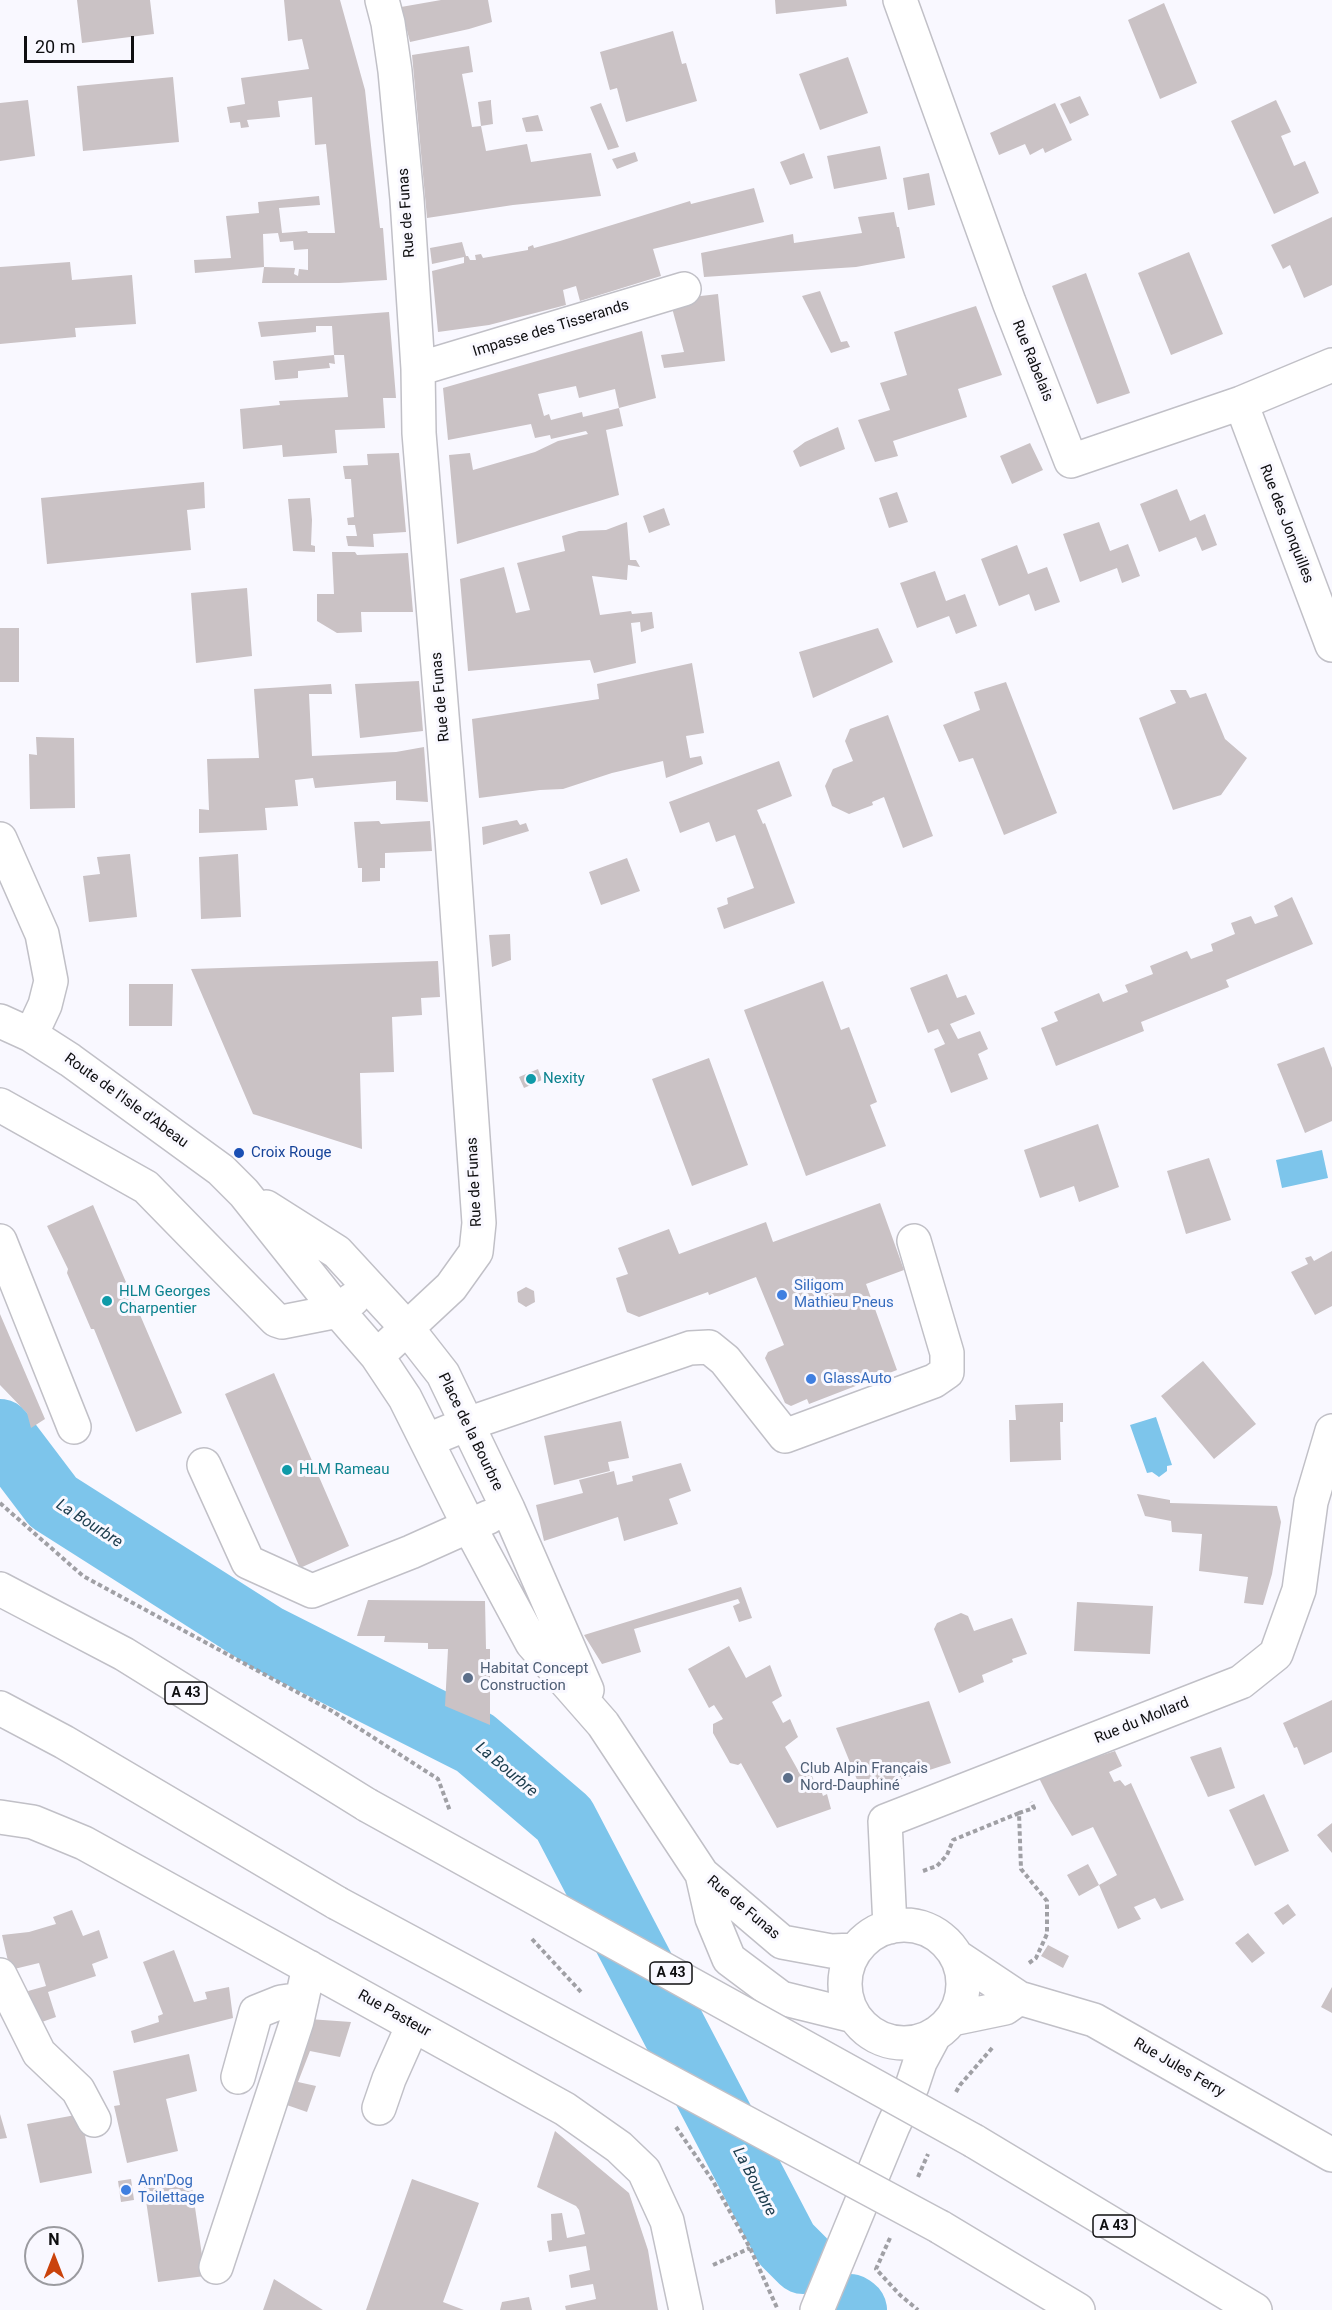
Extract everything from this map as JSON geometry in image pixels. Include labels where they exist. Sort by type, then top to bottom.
[{"type":"main road","name":"Rue de Funas","points":[[377,1356],[451,1287],[476,1252],[479,1223],[452,838],[419,434],[418,369],[407,199],[396,82],[388,23],[382,0]]},
{"type":"main road","name":"Rue Rabelais","points":[[900,0],[1009,302],[1071,461],[1241,403],[1332,365]]},
{"type":"main road","name":"Impasse des Tisserands","points":[[418,369],[684,289]]},
{"type":"main road","name":"Rue des Jonquilles","points":[[1241,403],[1332,645]]},
{"type":"main road","points":[[0,839],[42,934],[51,981],[45,1005],[31,1035]]},
{"type":"main road","name":"Route de l'Isle d'Abeau","points":[[0,1021],[31,1035],[70,1060],[211,1163],[244,1193],[377,1356]]},
{"type":"main road","points":[[0,1105],[146,1187],[276,1320],[282,1322],[338,1311],[369,1285]]},
{"type":"main road","name":"Route de l'Isle d'Abeau","points":[[244,1193],[338,1252],[408,1328]]},
{"type":"main road","points":[[0,1241],[74,1427]]},
{"type":"main road","points":[[428,1440],[467,1424],[690,1348],[708,1347],[725,1360],[785,1436],[934,1381],[947,1372],[947,1353],[914,1241]]},
{"type":"main road","name":"Place de la Bourbre","points":[[408,1328],[443,1374],[508,1509]]},
{"type":"main road","points":[[377,1356],[405,1398],[428,1440],[470,1526]]},
{"type":"main road","name":"Rue du Mollard","points":[[890,1927],[885,1821],[1241,1682],[1276,1654],[1299,1590],[1311,1502],[1332,1431]]},
{"type":"main road","points":[[204,1465],[248,1562],[312,1591],[411,1552],[508,1509]]},
{"type":"main road","name":"Rue de Funas","points":[[508,1509],[559,1630],[603,1724]]},
{"type":"main road","name":"Rue de Funas","points":[[470,1526],[532,1643],[603,1724],[702,1874],[782,1942],[831,1951],[855,1950]]},
{"type":"main road","name":"A 43","points":[[0,1589],[124,1654],[367,1805],[974,2142],[1255,2310]]},
{"type":"main road","points":[[0,1708],[64,1742],[337,1903],[940,2227],[1078,2310]]},
{"type":"main road","name":"Rue Pasteur","points":[[0,1817],[33,1822],[84,1843],[565,2109],[619,2147],[644,2171],[667,2221],[687,2310]]},
{"type":"main road","name":"Rue de Funas","points":[[702,1874],[712,1918],[729,1959],[781,1998],[854,2016]]},
{"type":"main road","points":[[817,2310],[893,2126],[912,2086],[920,2062],[944,2027],[960,2004],[963,1988],[962,1972],[956,1956],[944,1941],[928,1930],[909,1926],[890,1927],[877,1932],[855,1950],[847,1965],[844,1983],[847,2001],[854,2016],[864,2028],[877,2037],[891,2042],[921,2041],[944,2027],[1005,2008],[1019,1998]]},
{"type":"main road","name":"Rue Jules Ferry","points":[[956,1956],[1019,1998],[1094,2020],[1332,2155]]},
{"type":"main road","points":[[216,2267],[297,2021],[309,1967]]},
{"type":"main road","points":[[0,1975],[39,2053],[78,2090],[94,2120]]},
{"type":"main road","points":[[238,2077],[256,2012],[280,2002],[302,1999]]},
{"type":"main road","points":[[379,2108],[413,2025]]},
{"type":"main road","points":[[891,2042],[894,2079],[893,2126]]},
{"type":"path","points":[[0,1503],[83,1576],[332,1711],[438,1779]]},
{"type":"path","points":[[888,1871],[922,1872],[936,1866],[947,1855],[954,1840],[1034,1808],[1018,1771]]},
{"type":"path","points":[[1019,1813],[1021,1869],[1047,1901],[1047,1934],[1036,1958],[1025,1965],[1019,1998]]},
{"type":"path","points":[[680,2276],[699,2272],[750,2248]]},
{"type":"water","points":[[1322,1150],[1328,1178],[1282,1188],[1276,1160]]},
{"type":"water","points":[[1156,1417],[1172,1465],[1167,1466],[1167,1471],[1159,1477],[1152,1472],[1147,1473],[1130,1425]]},
{"type":"building","points":[[77,0],[150,0],[154,34],[82,43]]},
{"type":"building","points":[[284,0],[340,0],[365,90],[380,228],[383,228],[387,280],[339,283],[262,283],[264,267],[195,273],[194,260],[231,258],[226,216],[259,213],[258,202],[319,196],[320,205],[279,208],[282,233],[307,231],[308,233],[335,233],[326,144],[315,145],[312,97],[278,101],[280,117],[247,120],[249,127],[241,128],[240,122],[230,123],[227,107],[245,104],[241,78],[309,69],[302,39],[288,41]],"holes":[[[278,233],[280,242],[293,241],[294,250],[308,249],[308,270],[299,269],[298,276],[294,274],[295,268],[264,267],[263,234]]]},
{"type":"building","points":[[441,0],[488,0],[492,22],[410,42],[401,7]]},
{"type":"building","points":[[775,0],[846,0],[847,6],[776,14]]},
{"type":"building","points":[[1164,3],[1197,83],[1160,99],[1128,20]]},
{"type":"building","points":[[673,31],[682,64],[686,63],[697,101],[626,122],[617,88],[610,90],[600,52]]},
{"type":"building","points":[[469,46],[473,72],[462,74],[472,127],[481,126],[486,151],[527,144],[531,162],[591,153],[601,196],[513,205],[427,218],[412,55]]},
{"type":"building","points":[[848,57],[868,113],[820,130],[799,74]]},
{"type":"building","points":[[173,77],[179,142],[83,151],[77,86]]},
{"type":"building","points":[[1080,96],[1089,115],[1070,124],[1060,104]]},
{"type":"building","points":[[28,100],[35,156],[0,161],[0,103]]},
{"type":"building","points":[[491,100],[493,124],[481,126],[478,102]]},
{"type":"building","points":[[1276,100],[1291,132],[1281,136],[1294,166],[1305,161],[1319,193],[1274,214],[1231,121]]},
{"type":"building","points":[[601,103],[619,147],[608,150],[590,107]]},
{"type":"building","points":[[1055,103],[1072,140],[1045,153],[1043,148],[1030,155],[1025,144],[999,155],[990,133]]},
{"type":"building","points":[[538,115],[543,131],[526,132],[522,118]]},
{"type":"building","points":[[880,146],[887,179],[834,189],[827,156]]},
{"type":"building","points":[[635,152],[638,161],[617,169],[612,159]]},
{"type":"building","points":[[804,153],[813,178],[790,185],[780,162]]},
{"type":"building","points":[[929,173],[935,205],[908,210],[903,178]]},
{"type":"building","points":[[754,188],[764,222],[653,249],[661,276],[580,301],[576,286],[563,290],[566,305],[489,325],[438,332],[432,271],[464,263],[464,257],[432,264],[430,248],[462,242],[466,256],[470,260],[476,260],[475,255],[481,254],[483,258],[528,250],[528,247],[533,245],[534,248],[560,241],[690,201],[691,204]]},
{"type":"building","points":[[894,212],[905,258],[856,267],[704,277],[701,253],[793,234],[794,243],[862,233],[858,217]]},
{"type":"building","points":[[1332,217],[1332,285],[1304,298],[1290,265],[1283,269],[1271,245]]},
{"type":"building","points":[[1189,252],[1223,334],[1171,355],[1138,273]]},
{"type":"building","points":[[70,262],[72,280],[132,275],[136,324],[75,328],[76,337],[0,344],[0,267]]},
{"type":"building","points":[[1086,273],[1130,393],[1097,404],[1052,286]]},
{"type":"building","points":[[820,291],[841,342],[847,341],[850,347],[831,353],[802,296]]},
{"type":"building","points":[[718,294],[725,361],[664,368],[661,355],[684,352],[672,308],[693,303],[692,297]]},
{"type":"building","points":[[976,306],[1002,375],[958,389],[967,417],[893,441],[898,456],[875,462],[858,420],[890,410],[880,383],[907,375],[894,332]]},
{"type":"building","points":[[389,312],[396,398],[383,398],[385,428],[335,430],[337,453],[283,457],[282,445],[243,449],[240,409],[280,405],[279,401],[348,397],[344,355],[334,355],[332,326],[316,326],[316,332],[261,337],[258,322]]},
{"type":"building","points":[[642,331],[656,398],[619,408],[623,426],[606,430],[619,495],[457,544],[449,455],[470,453],[473,470],[535,452],[558,441],[588,434],[586,431],[551,439],[550,435],[535,438],[531,424],[448,440],[443,388]],"holes":[[[576,386],[579,398],[615,389],[619,408],[583,417],[582,412],[551,420],[549,414],[544,416],[538,394]]]},
{"type":"building","points":[[334,355],[335,364],[329,363],[330,368],[298,371],[298,378],[275,380],[273,361]]},
{"type":"building","points":[[838,427],[845,449],[800,467],[793,451],[805,442]]},
{"type":"building","points":[[1030,443],[1043,470],[1012,484],[1000,456]]},
{"type":"building","points":[[399,453],[406,532],[373,534],[374,547],[348,546],[346,536],[357,536],[355,525],[348,525],[347,518],[354,517],[351,479],[345,479],[343,466],[368,465],[367,454]]},
{"type":"building","points":[[204,482],[205,508],[187,510],[191,550],[47,564],[41,498]]},
{"type":"building","points":[[1177,489],[1190,521],[1205,514],[1217,545],[1202,551],[1196,537],[1159,552],[1140,504]]},
{"type":"building","points":[[897,492],[908,522],[889,528],[879,498]]},
{"type":"building","points":[[310,498],[311,545],[315,546],[315,552],[293,551],[288,499]]},
{"type":"building","points":[[664,508],[670,525],[649,533],[643,516]]},
{"type":"building","points":[[627,522],[630,560],[636,560],[640,567],[628,565],[627,580],[592,576],[600,615],[631,611],[632,614],[652,612],[654,628],[641,632],[640,622],[631,623],[636,663],[594,673],[590,660],[468,671],[460,579],[504,567],[516,613],[530,610],[517,563],[565,551],[562,536],[579,531],[606,530]]},
{"type":"building","points":[[1099,522],[1110,551],[1128,544],[1140,576],[1122,583],[1117,568],[1080,582],[1063,534]]},
{"type":"building","points":[[1017,545],[1028,574],[1047,567],[1060,602],[1035,611],[1029,594],[999,606],[981,559]]},
{"type":"building","points":[[332,552],[355,552],[357,555],[408,553],[413,612],[361,612],[362,632],[337,633],[317,621],[317,594],[334,594]]},
{"type":"building","points":[[935,571],[946,601],[965,594],[977,626],[956,634],[949,616],[917,628],[900,583]]},
{"type":"building","points":[[247,588],[252,656],[196,663],[191,593]]},
{"type":"building","points":[[0,628],[19,628],[19,682],[0,682]]},
{"type":"building","points":[[878,628],[893,662],[813,698],[799,652]]},
{"type":"building","points":[[692,663],[704,733],[686,736],[690,758],[701,756],[703,764],[666,778],[663,761],[612,773],[563,789],[479,798],[472,719],[599,699],[597,684]]},
{"type":"building","points":[[419,681],[423,731],[360,738],[355,684]]},
{"type":"building","points":[[1006,682],[1057,813],[1004,835],[973,758],[959,762],[943,725],[980,710],[974,692]]},
{"type":"building","points":[[331,684],[332,694],[309,694],[312,756],[396,752],[424,747],[428,802],[396,800],[396,781],[315,788],[313,778],[295,780],[298,806],[265,808],[267,830],[199,833],[199,809],[209,810],[207,759],[259,758],[254,689]]},
{"type":"building","points":[[1170,690],[1186,690],[1190,698],[1206,693],[1225,739],[1247,758],[1221,795],[1173,810],[1139,718],[1176,703]]},
{"type":"building","points":[[888,715],[933,836],[903,848],[884,797],[872,802],[873,805],[849,814],[832,806],[825,786],[833,769],[853,761],[845,741],[850,729]]},
{"type":"building","points":[[36,737],[74,738],[75,808],[30,809],[29,754],[37,755]]},
{"type":"building","points":[[779,761],[792,796],[757,810],[763,824],[765,823],[795,903],[724,929],[717,908],[728,904],[727,898],[754,888],[735,835],[716,842],[709,822],[680,833],[669,802]]},
{"type":"building","points":[[517,820],[520,825],[526,823],[529,831],[483,845],[482,827]]},
{"type":"building","points":[[379,821],[381,824],[430,821],[432,851],[385,853],[385,868],[380,868],[380,881],[362,882],[362,868],[358,868],[354,822]]},
{"type":"building","points":[[130,854],[137,917],[89,922],[83,876],[100,874],[97,857]]},
{"type":"building","points":[[238,854],[241,917],[201,919],[199,857]]},
{"type":"building","points":[[627,858],[640,891],[601,905],[589,872]]},
{"type":"building","points":[[1292,897],[1313,944],[1226,980],[1229,987],[1141,1022],[1144,1031],[1056,1066],[1041,1028],[1058,1021],[1054,1012],[1099,993],[1103,1002],[1128,992],[1125,985],[1153,974],[1150,966],[1187,951],[1191,959],[1213,951],[1211,944],[1235,934],[1231,923],[1251,916],[1255,924],[1278,916],[1274,906]]},
{"type":"building","points":[[510,934],[511,960],[492,967],[489,935]]},
{"type":"building","points":[[438,961],[440,997],[421,998],[422,1015],[392,1017],[394,1072],[360,1073],[362,1149],[253,1114],[191,969]]},
{"type":"building","points":[[947,974],[957,998],[966,995],[975,1014],[950,1024],[958,1039],[980,1031],[988,1049],[978,1054],[988,1079],[951,1093],[934,1049],[945,1044],[938,1029],[928,1033],[910,988]]},
{"type":"building","points":[[823,981],[841,1030],[849,1027],[877,1102],[870,1105],[886,1146],[806,1176],[744,1010]]},
{"type":"building","points":[[129,984],[173,984],[172,1026],[129,1026]]},
{"type":"building","points":[[1324,1047],[1332,1068],[1332,1121],[1305,1133],[1277,1064]]},
{"type":"building","points":[[709,1058],[748,1165],[692,1186],[652,1079]]},
{"type":"building","name":"Nexity","points":[[538,1069],[542,1080],[524,1088],[519,1077]]},
{"type":"building","points":[[1098,1124],[1119,1187],[1079,1202],[1074,1186],[1040,1198],[1024,1150]]},
{"type":"building","points":[[1209,1158],[1231,1220],[1186,1234],[1167,1171]]},
{"type":"building","points":[[880,1203],[904,1270],[866,1284],[897,1370],[809,1404],[807,1399],[791,1406],[785,1403],[765,1358],[768,1352],[784,1345],[756,1277],[709,1295],[708,1292],[639,1317],[627,1312],[616,1278],[628,1274],[618,1248],[669,1229],[679,1254],[766,1222],[773,1242]]},
{"type":"building","name":"HLM Georges Charpentier","points":[[93,1205],[182,1413],[136,1432],[94,1329],[91,1329],[67,1273],[68,1269],[47,1226]]},
{"type":"building","points":[[1332,1251],[1332,1306],[1315,1315],[1291,1272],[1308,1264],[1305,1258],[1311,1256],[1314,1261]]},
{"type":"building","points":[[526,1287],[534,1291],[535,1302],[526,1307],[518,1302],[517,1292]]},
{"type":"building","points":[[0,1314],[45,1419],[31,1428],[27,1413],[0,1385]]},
{"type":"building","points":[[1203,1361],[1256,1424],[1214,1459],[1161,1396]]},
{"type":"building","name":"HLM Rameau","points":[[274,1373],[349,1546],[300,1568],[225,1394]]},
{"type":"building","points":[[1063,1403],[1063,1422],[1060,1422],[1061,1460],[1010,1462],[1009,1420],[1016,1420],[1015,1405]]},
{"type":"building","points":[[621,1421],[629,1458],[608,1462],[610,1471],[554,1485],[544,1436]]},
{"type":"building","points":[[681,1463],[691,1491],[669,1499],[678,1524],[624,1541],[618,1517],[544,1541],[536,1505],[583,1493],[579,1480],[614,1471],[617,1485],[633,1481],[632,1476]]},
{"type":"building","points":[[1137,1494],[1170,1500],[1170,1503],[1277,1506],[1281,1522],[1272,1574],[1263,1605],[1244,1603],[1248,1577],[1199,1571],[1202,1534],[1172,1532],[1171,1521],[1145,1516]]},
{"type":"building","points":[[741,1587],[752,1618],[739,1622],[733,1606],[740,1603],[738,1599],[634,1629],[641,1652],[602,1664],[584,1635]]},
{"type":"building","name":"Habitat Concept Construction","points":[[368,1600],[485,1601],[486,1649],[490,1649],[490,1725],[445,1706],[448,1649],[428,1649],[428,1643],[384,1642],[385,1636],[357,1636]]},
{"type":"building","points":[[1077,1602],[1153,1606],[1150,1654],[1074,1651]]},
{"type":"building","points":[[961,1613],[968,1616],[974,1631],[1012,1618],[1027,1654],[1012,1659],[1013,1662],[982,1675],[984,1682],[959,1693],[934,1629],[937,1623]]},
{"type":"building","points":[[729,1646],[746,1678],[770,1665],[782,1696],[772,1702],[783,1723],[790,1719],[798,1737],[785,1747],[799,1772],[808,1766],[819,1793],[823,1796],[827,1794],[831,1809],[777,1828],[741,1763],[738,1765],[730,1763],[713,1733],[713,1724],[723,1719],[714,1705],[709,1708],[688,1669]]},
{"type":"building","points":[[1332,1700],[1332,1752],[1304,1765],[1283,1723]]},
{"type":"building","points":[[929,1701],[951,1763],[862,1792],[836,1728]]},
{"type":"building","points":[[1221,1747],[1235,1788],[1208,1797],[1190,1757]]},
{"type":"building","points":[[1115,1751],[1122,1766],[1109,1772],[1114,1782],[1120,1780],[1125,1786],[1131,1783],[1184,1900],[1161,1909],[1155,1898],[1134,1907],[1141,1919],[1118,1929],[1099,1885],[1117,1875],[1093,1827],[1072,1836],[1038,1776]]},
{"type":"building","points":[[1264,1794],[1289,1851],[1255,1866],[1229,1810]]},
{"type":"building","points":[[1332,1823],[1332,1853],[1317,1835]]},
{"type":"building","points":[[1088,1864],[1099,1885],[1079,1896],[1067,1875]]},
{"type":"building","points":[[1288,1904],[1296,1915],[1283,1925],[1274,1913]]},
{"type":"building","points":[[72,1910],[83,1936],[99,1930],[108,1958],[92,1964],[96,1976],[48,1992],[56,2017],[39,2023],[28,1991],[46,1986],[39,1963],[10,1970],[2,1935],[29,1932],[56,1924],[53,1917]]},
{"type":"building","points":[[1248,1933],[1265,1953],[1252,1963],[1235,1943]]},
{"type":"building","points":[[1048,1945],[1069,1956],[1063,1968],[1041,1956]]},
{"type":"building","points":[[174,1950],[194,2002],[207,1999],[205,1992],[229,1987],[233,2018],[134,2043],[131,2031],[159,2022],[158,2016],[163,2014],[143,1962]]},
{"type":"building","points":[[1332,1987],[1332,2013],[1321,2007]]},
{"type":"building","points":[[309,2019],[351,2022],[340,2057],[310,2051],[298,2082],[316,2086],[307,2112],[281,2103]]},
{"type":"building","points":[[189,2054],[197,2091],[166,2099],[178,2151],[127,2163],[114,2106],[120,2105],[113,2071]]},
{"type":"building","points":[[0,2114],[7,2138],[0,2139]]},
{"type":"building","points":[[81,2114],[92,2173],[40,2183],[27,2124]]},
{"type":"building","points":[[555,2131],[629,2193],[648,2250],[658,2310],[566,2310],[565,2306],[596,2299],[593,2284],[571,2288],[569,2275],[590,2270],[586,2246],[549,2252],[547,2241],[552,2240],[551,2214],[562,2213],[567,2238],[585,2234],[576,2206],[537,2187]]},
{"type":"building","name":"Ann'Dog Toilettage","points":[[131,2179],[134,2200],[121,2202],[118,2181]]},
{"type":"building","points":[[412,2179],[479,2203],[443,2302],[464,2310],[366,2310]]},
{"type":"building","points":[[191,2180],[205,2276],[158,2282],[144,2187]]},
{"type":"building","points":[[274,2279],[323,2310],[263,2310]]},
{"type":"building","points":[[529,2297],[532,2310],[500,2310],[502,2302]]},
{"type":"waterway","name":"La Bourbre","points":[[0,1432],[53,1502],[267,1638],[475,1743],[564,1819],[786,2244],[803,2261]]},
{"type":"waterway","name":"La Bourbre","points":[[850,2307],[854,2310]]},
{"type":"place","name":"Nexity","points":[[531,1079]]},
{"type":"place","name":"Croix Rouge","points":[[239,1153]]},
{"type":"place","name":"Siligom Mathieu Pneus","points":[[782,1295]]},
{"type":"place","name":"HLM Georges Charpentier","points":[[107,1301]]},
{"type":"place","name":"GlassAuto","points":[[811,1379]]},
{"type":"place","name":"HLM Rameau","points":[[287,1470]]},
{"type":"place","name":"Habitat Concept Construction","points":[[468,1678]]},
{"type":"place","name":"Club Alpin Français Nord-Dauphiné","points":[[788,1778]]},
{"type":"place","name":"Ann'Dog Toilettage","points":[[126,2190]]}]
